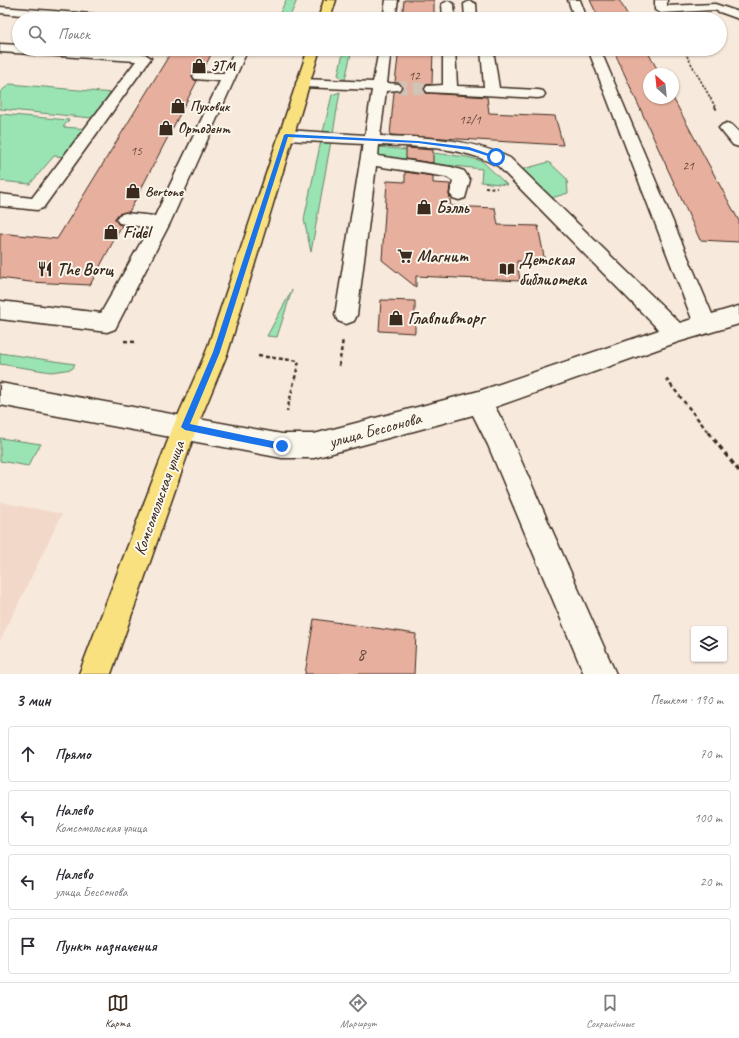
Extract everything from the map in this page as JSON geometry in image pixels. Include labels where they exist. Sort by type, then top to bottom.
[{"type":"main road","points":[[326,12],[330,0]]},
{"type":"main road","name":"Комсомольская улица","points":[[95,674],[185,427],[217,352],[312,56]]},
{"type":"street","points":[[390,12],[392,0]]},
{"type":"street","points":[[574,0],[578,12]]},
{"type":"street","points":[[661,0],[661,10],[715,7],[739,16]]},
{"type":"street","points":[[448,4],[449,12]]},
{"type":"street","points":[[470,4],[471,12]]},
{"type":"street","points":[[0,10],[23,12]]},
{"type":"street","points":[[0,48],[12,49]]},
{"type":"street","points":[[0,200],[37,204],[145,58],[116,56]]},
{"type":"street","points":[[0,310],[107,323],[161,223],[239,56]]},
{"type":"street","points":[[346,315],[384,56]]},
{"type":"street","points":[[449,56],[450,90]]},
{"type":"street","points":[[488,56],[492,92]]},
{"type":"street","points":[[597,56],[705,324]]},
{"type":"street","points":[[200,76],[229,77]]},
{"type":"street","points":[[303,83],[395,87]]},
{"type":"street","points":[[432,89],[538,94]]},
{"type":"street","points":[[727,128],[739,142]]},
{"type":"street","points":[[286,135],[418,142],[469,148],[489,154],[504,162],[676,333]]},
{"type":"street","points":[[369,160],[451,172],[462,180],[459,194]]},
{"type":"street","points":[[125,219],[161,223]]},
{"type":"street","name":"улица Бессонова","points":[[0,394],[282,446],[314,446],[479,402],[676,333],[739,315]]},
{"type":"street","points":[[479,402],[498,438],[600,674]]},
{"type":"path","points":[[687,56],[727,128]]},
{"type":"path","points":[[258,356],[299,361],[287,411]]},
{"type":"path","points":[[666,379],[739,471]]},
{"type":"shaded area","points":[[0,502],[62,514],[0,641]]},
{"type":"green space","points":[[286,0],[297,0],[292,12],[280,12]]},
{"type":"green space","points":[[342,56],[350,56],[345,80],[338,75]]},
{"type":"green space","points":[[10,84],[113,93],[92,118],[0,109],[0,92]]},
{"type":"green space","points":[[340,92],[333,133],[323,132],[332,95]]},
{"type":"green space","points":[[0,114],[69,120],[63,127],[90,129],[66,157],[54,156],[30,184],[0,181]]},
{"type":"green space","points":[[321,141],[331,141],[311,252],[304,219]]},
{"type":"green space","points":[[380,147],[467,157],[482,161],[507,185],[481,182],[482,169],[377,158]]},
{"type":"green space","points":[[549,162],[567,179],[568,193],[548,199],[520,170]]},
{"type":"green space","points":[[292,290],[277,337],[267,336]]},
{"type":"green space","points":[[0,353],[75,364],[72,369],[51,372],[0,364]]},
{"type":"green space","points":[[0,438],[41,444],[28,466],[0,461]]},
{"type":"building","points":[[404,0],[434,0],[434,12],[403,12]]},
{"type":"building","points":[[590,0],[619,0],[626,12],[596,12]]},
{"type":"building","points":[[169,56],[210,56],[202,72],[195,72],[192,75],[194,80],[197,81],[129,212],[119,214],[115,218],[118,224],[122,225],[90,285],[30,282],[0,278],[0,233],[57,239]]},
{"type":"building","points":[[398,56],[433,56],[432,84],[426,85],[424,88],[426,93],[487,97],[489,113],[555,116],[563,145],[390,135],[394,92],[399,92],[402,88],[400,83],[395,82]]},
{"type":"building","points":[[616,56],[650,56],[657,68],[643,68],[643,104],[676,104],[739,221],[739,242],[700,240]]},
{"type":"building","points":[[406,148],[433,150],[433,163],[406,159]]},
{"type":"building","points":[[405,172],[433,176],[433,183],[450,184],[449,194],[451,206],[495,208],[498,225],[538,226],[545,262],[517,261],[520,281],[416,276],[416,287],[382,260],[387,181],[405,182]]},
{"type":"building","points":[[381,300],[415,301],[415,333],[379,331]]},
{"type":"building","points":[[314,619],[416,634],[414,674],[305,674]]},
{"type":"tunnel","points":[[395,87],[432,89]]},
{"type":"place","name":"ЭТМ","points":[[199,66]]},
{"type":"place","name":"Пуховик","points":[[178,106]]},
{"type":"place","name":"Ортодент","points":[[166,128]]},
{"type":"place","name":"Bertone","points":[[133,191]]},
{"type":"place","name":"Бэлль","points":[[424,207]]},
{"type":"place","name":"Fidel","points":[[111,232]]},
{"type":"place","name":"Магнит","points":[[405,256]]},
{"type":"place","name":"The Borщ","points":[[45,269]]},
{"type":"place","name":"Детская библиотека","points":[[507,269]]},
{"type":"place","name":"Главпивторг","points":[[396,318]]},
{"type":"route","points":[[282,446],[185,427],[217,352],[286,135],[418,142],[469,148],[496,157]]}]
